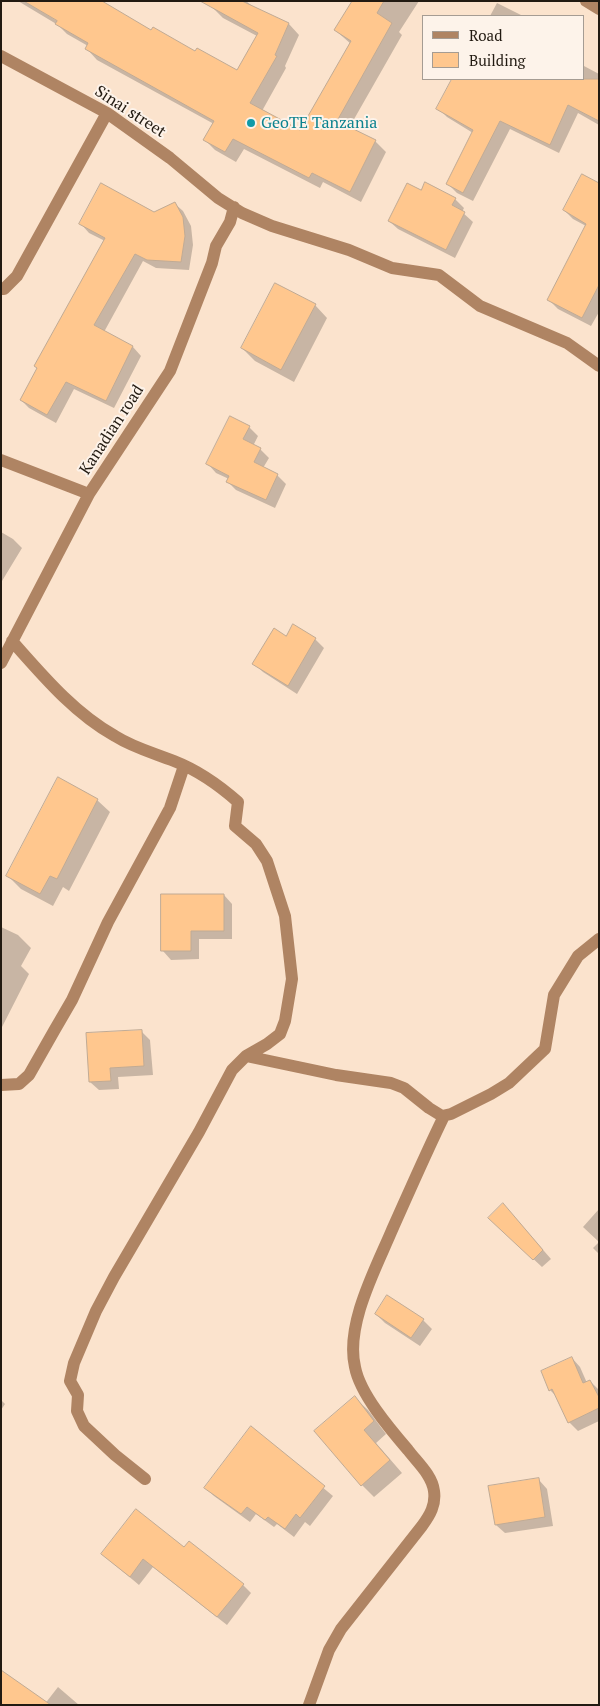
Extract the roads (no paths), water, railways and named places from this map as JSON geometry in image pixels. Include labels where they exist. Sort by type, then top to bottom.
[{"type":"street","points":[[586,1],[599,9]]},
{"type":"street","name":"Sinai street","points":[[1,56],[107,113],[170,158],[218,198],[234,208],[272,226],[349,250],[392,268],[439,275],[480,306],[567,343],[599,366]]},
{"type":"street","points":[[1,289],[4,289],[17,276],[107,113]]},
{"type":"street","name":"Kanadian road","points":[[1,663],[89,494],[170,371],[212,263],[216,246],[230,222],[234,208]]},
{"type":"street","points":[[1,460],[89,494]]},
{"type":"street","points":[[12,641],[46,680],[75,708],[114,736],[144,751],[184,766],[223,788],[238,802],[235,826],[256,844],[267,861],[285,916],[292,979],[285,1021],[280,1034],[246,1056],[232,1070],[194,1140],[114,1277],[96,1311],[74,1363],[70,1381],[78,1395],[77,1411],[84,1426],[115,1455],[145,1478]]},
{"type":"street","points":[[1,1085],[19,1084],[28,1075],[54,1032],[88,967],[108,922],[170,808],[184,766]]},
{"type":"street","points":[[246,1056],[294,1067],[391,1083],[404,1088],[429,1108],[444,1116],[451,1114],[509,1083],[545,1049],[554,995],[578,956],[599,939]]},
{"type":"street","points":[[309,1705],[329,1650],[341,1629],[422,1526],[434,1505],[434,1492],[429,1476],[388,1425],[357,1377],[353,1359],[353,1348],[360,1312],[367,1289],[415,1176],[444,1116]]},
{"type":"place","name":"GeoTE Tanzania","points":[[251,123]]}]
